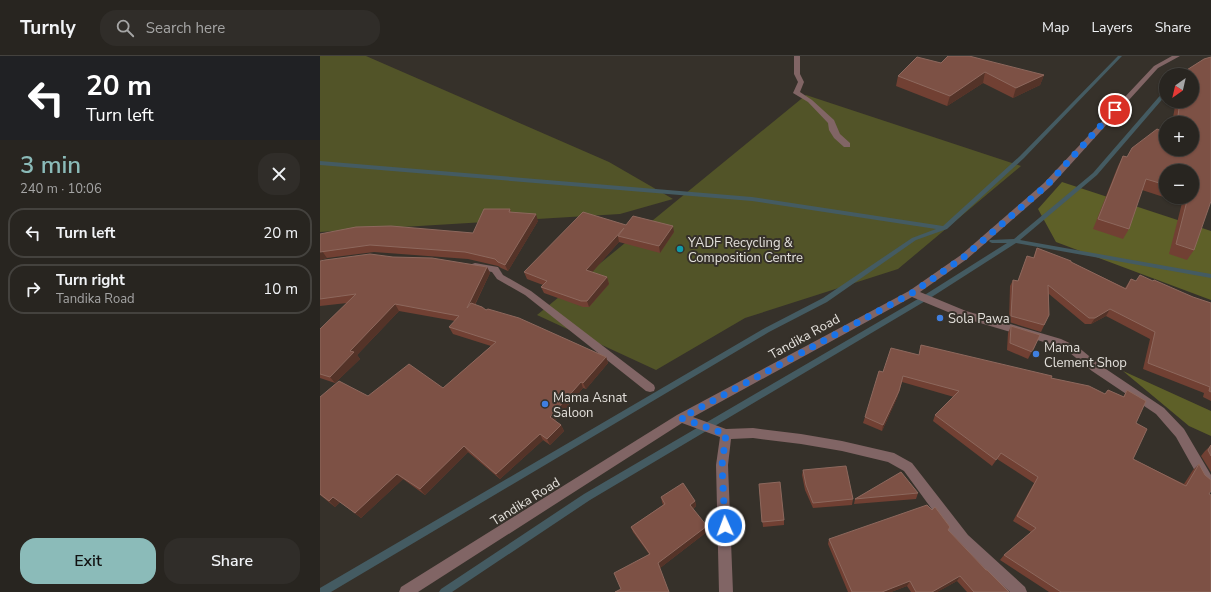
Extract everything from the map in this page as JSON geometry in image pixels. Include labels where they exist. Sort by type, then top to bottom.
[{"type":"street","points":[[797,56],[798,74],[801,82],[796,93],[814,105],[831,122],[833,130],[837,136],[847,145]]},
{"type":"street","name":"Tandika Road","points":[[406,592],[681,418],[912,293],[964,257],[1002,226],[1047,185],[1156,67],[1178,56]]},
{"type":"street","points":[[465,265],[495,269],[500,276],[528,293],[650,388]]},
{"type":"street","points":[[912,293],[963,314],[1057,342],[1074,350],[1096,368],[1160,411],[1180,433],[1204,476],[1211,483]]},
{"type":"street","points":[[681,418],[726,434],[753,434],[842,446],[890,457],[908,467],[963,540],[1020,592]]},
{"type":"street","points":[[726,434],[722,465],[726,592]]},
{"type":"green space","points":[[320,56],[366,56],[609,162],[673,199],[620,214],[320,232]]},
{"type":"green space","points":[[806,95],[1021,166],[898,269],[745,318],[656,370],[537,315]]},
{"type":"shaded area","points":[[1062,182],[1211,231],[1211,300],[1056,242],[1038,209]]},
{"type":"shaded area","points":[[1123,371],[1211,411],[1211,436],[1189,426]]},
{"type":"building","points":[[948,56],[969,56],[1044,75],[1016,88],[985,72],[950,96],[898,76],[917,57],[941,63]]},
{"type":"building","points":[[1211,57],[1211,201],[1194,250],[1176,244],[1186,204],[1199,204],[1199,164],[1159,164],[1159,183],[1146,179],[1129,229],[1098,219],[1123,156],[1127,157],[1132,148],[1157,129],[1159,130],[1159,156],[1199,156],[1199,116],[1178,116],[1179,108],[1199,108],[1199,68],[1190,68],[1204,59]]},
{"type":"building","points":[[484,209],[510,209],[509,212],[536,214],[505,265],[495,259],[465,252],[370,245],[320,252],[320,234],[356,227],[391,226],[473,233]]},
{"type":"building","points":[[583,212],[626,225],[633,216],[673,226],[659,246],[618,236],[624,228],[586,270],[607,277],[587,301],[581,301],[541,287],[547,281],[524,272]]},
{"type":"building","points":[[1037,248],[1071,261],[1126,289],[1131,279],[1136,281],[1140,275],[1211,303],[1211,392],[1209,391],[1210,387],[1148,363],[1155,332],[1110,309],[1095,318],[1089,318],[1048,285],[1049,315],[1044,325],[1011,316],[1013,280],[1018,281],[1027,256],[1034,258]]},
{"type":"building","points":[[370,254],[393,257],[432,258],[487,267],[467,308],[471,303],[486,310],[488,309],[519,318],[606,357],[583,383],[581,382],[550,417],[561,425],[547,439],[540,434],[496,474],[464,446],[420,489],[397,474],[355,513],[333,497],[329,501],[320,494],[320,397],[339,381],[368,396],[409,364],[443,388],[496,342],[449,327],[459,316],[395,304],[350,351],[354,352],[330,377],[320,374],[320,329],[356,294],[320,299],[320,261]]},
{"type":"building","points":[[1011,326],[1040,335],[1032,352],[1010,343]]},
{"type":"building","points":[[921,345],[1052,376],[1051,378],[1089,386],[1105,394],[1108,390],[1124,397],[1127,390],[1146,401],[1136,423],[1147,429],[1133,459],[1186,486],[1199,464],[1205,475],[1211,480],[1211,491],[1209,494],[1211,495],[1211,592],[1061,592],[1004,555],[1036,528],[1017,516],[1038,477],[1001,453],[996,460],[935,415],[959,391],[903,376],[899,391],[883,425],[865,417],[879,371],[883,372],[891,348],[919,355]]},
{"type":"building","points":[[1211,445],[1211,456],[1208,450]]},
{"type":"building","points":[[846,466],[853,499],[813,503],[806,485],[803,470]]},
{"type":"building","points":[[901,472],[918,493],[855,499]]},
{"type":"building","points":[[780,482],[784,520],[762,522],[759,484]]},
{"type":"building","points":[[683,483],[695,501],[690,505],[707,526],[658,563],[669,592],[615,592],[621,589],[614,573],[650,554],[631,527],[665,504],[661,497]]},
{"type":"building","points":[[927,505],[932,510],[935,507],[950,527],[948,530],[1009,592],[974,592],[960,576],[932,592],[916,592],[910,581],[882,592],[852,592],[829,539]]},
{"type":"waterway","points":[[322,592],[767,330],[825,300],[914,239],[945,228],[1022,157],[1120,56]]},
{"type":"waterway","points":[[1015,241],[1095,174],[1159,100]]},
{"type":"waterway","points":[[320,163],[752,199],[943,228]]},
{"type":"waterway","points":[[992,241],[1015,241]]},
{"type":"waterway","points":[[444,592],[587,497],[925,298],[1015,241]]},
{"type":"waterway","points":[[1015,241],[1211,276]]},
{"type":"place","name":"YADF Recycling & Composition Centre","points":[[680,249]]},
{"type":"place","name":"Sola Pawa","points":[[940,318]]},
{"type":"place","name":"Mama Clement Shop","points":[[1036,354]]},
{"type":"place","name":"Mama Asnat Saloon","points":[[545,404]]},
{"type":"route","points":[[725,526],[722,465],[726,434],[681,418],[912,293],[964,257],[1002,226],[1047,185],[1115,110]]}]
